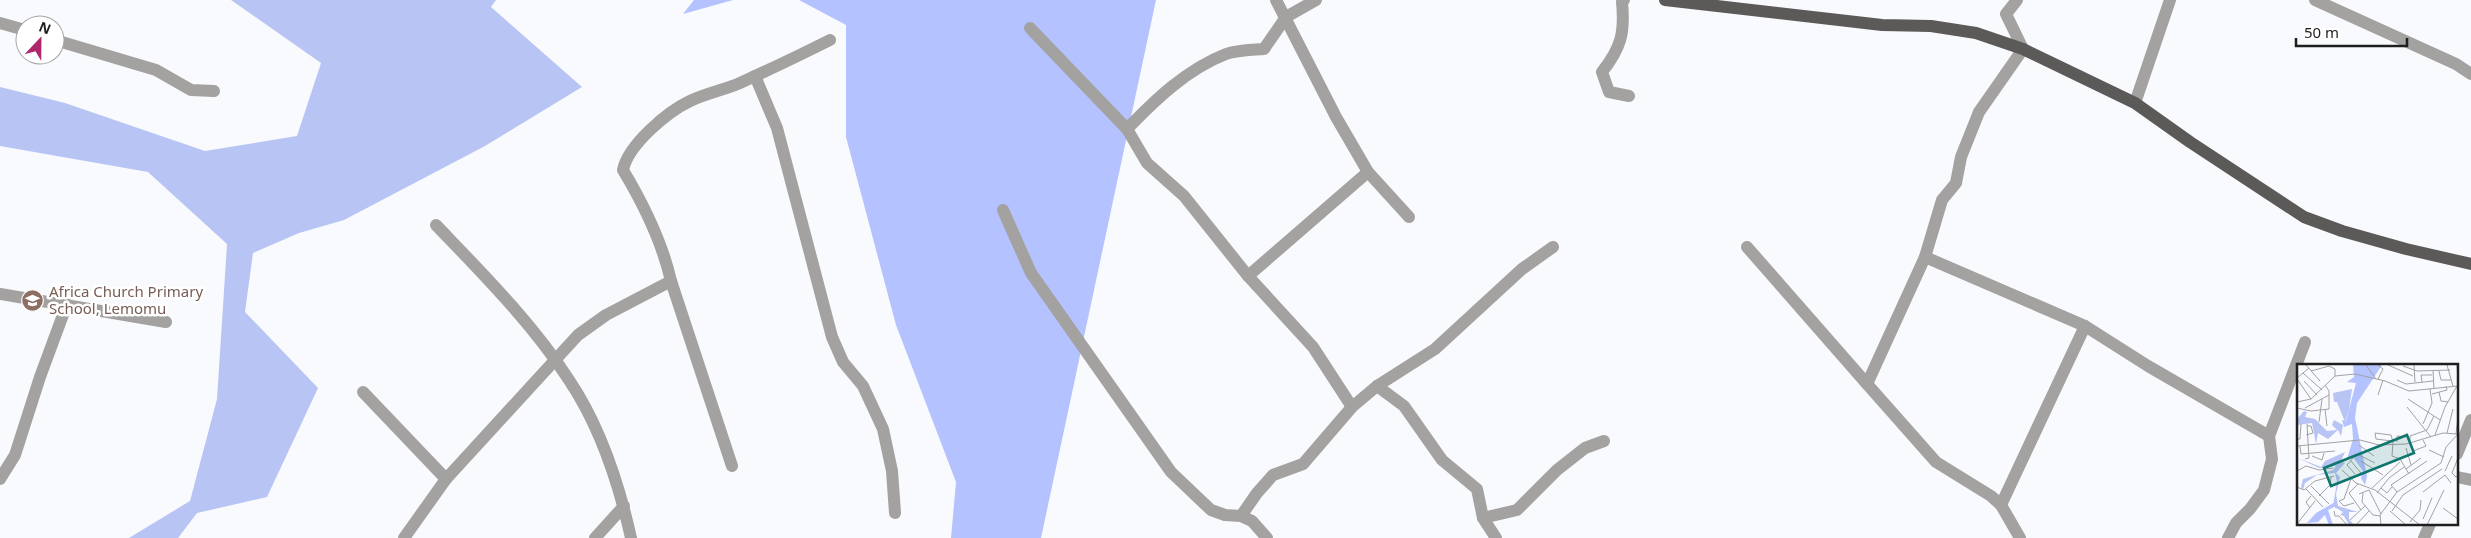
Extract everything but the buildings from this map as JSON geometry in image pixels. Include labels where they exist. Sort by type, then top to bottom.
[{"type":"main road","points":[[1665,0],[1882,25],[1931,26],[1976,33],[2023,49],[2135,103],[2190,142],[2304,216],[2342,231],[2406,249],[2471,264]]},
{"type":"street","points":[[1276,0],[1336,117],[1368,172],[1410,217]]},
{"type":"street","points":[[1127,129],[1153,103],[1183,79],[1226,54],[1264,49],[1286,17],[1316,0]]},
{"type":"street","points":[[1624,0],[1622,2],[1622,37],[1613,58],[1602,72],[1609,92],[1629,96]]},
{"type":"street","points":[[1867,384],[1925,257],[1942,200],[1956,183],[1961,157],[1979,112],[2023,49],[2006,14],[2016,0]]},
{"type":"street","points":[[2135,103],[2170,0]]},
{"type":"street","points":[[2315,0],[2456,64],[2471,74]]},
{"type":"street","points":[[0,23],[15,27]]},
{"type":"street","points":[[1030,28],[1127,129],[1146,163],[1184,196],[1248,276],[1312,347],[1352,408]]},
{"type":"street","points":[[732,466],[665,258],[643,204],[623,170],[625,161],[634,146],[688,102],[755,76],[830,40]]},
{"type":"street","points":[[65,43],[156,70],[191,90],[214,91]]},
{"type":"street","points":[[755,76],[777,128],[832,337],[843,362],[863,386],[883,429],[892,472],[896,513]]},
{"type":"street","points":[[1248,276],[1368,172]]},
{"type":"street","points":[[1003,210],[1031,272],[1171,472],[1211,510],[1225,515],[1241,516],[1252,521],[1267,538]]},
{"type":"street","points":[[436,225],[502,294],[570,380],[611,466],[624,506],[630,538]]},
{"type":"street","points":[[1241,516],[1257,493],[1273,475],[1303,464],[1352,408],[1377,386],[1435,349],[1522,269],[1553,247]]},
{"type":"street","points":[[1747,247],[1936,462],[1991,496],[2001,505],[2020,538]]},
{"type":"street","points":[[1925,257],[2085,326],[2148,366],[2269,436]]},
{"type":"street","points":[[404,538],[446,479],[578,335],[606,315],[671,281]]},
{"type":"street","points":[[0,294],[166,322]]},
{"type":"street","points":[[0,479],[15,455],[40,377],[67,304]]},
{"type":"street","points":[[2001,505],[2085,326]]},
{"type":"street","points":[[2228,538],[2236,523],[2250,509],[2264,490],[2272,459],[2269,436],[2305,342]]},
{"type":"street","points":[[1377,386],[1404,406],[1442,460],[1477,489],[1482,518],[1496,538]]},
{"type":"street","points":[[363,392],[446,479]]},
{"type":"street","points":[[2458,452],[2471,420]]},
{"type":"street","points":[[1482,518],[1517,510],[1557,470],[1585,448],[1604,441]]},
{"type":"street","points":[[2458,477],[2471,480]]},
{"type":"street","points":[[595,538],[624,506]]},
{"type":"street","points":[[2424,538],[2429,526]]},
{"type":"shaded area","points":[[231,0],[496,0],[491,7],[582,87],[485,146],[344,220],[299,233],[253,253],[245,312],[318,388],[267,497],[197,513],[178,538],[129,538],[190,501],[217,399],[227,244],[148,172],[0,146],[0,87],[65,103],[205,151],[297,136],[321,63]]},
{"type":"shaded area","points":[[694,0],[733,0],[683,14]]},
{"type":"shaded area","points":[[799,0],[1156,0],[1041,538],[951,538],[956,482],[896,325],[846,137],[846,25]]},
{"type":"place","name":"Africa Church Primary School, Lemomu","points":[[33,300]]}]
